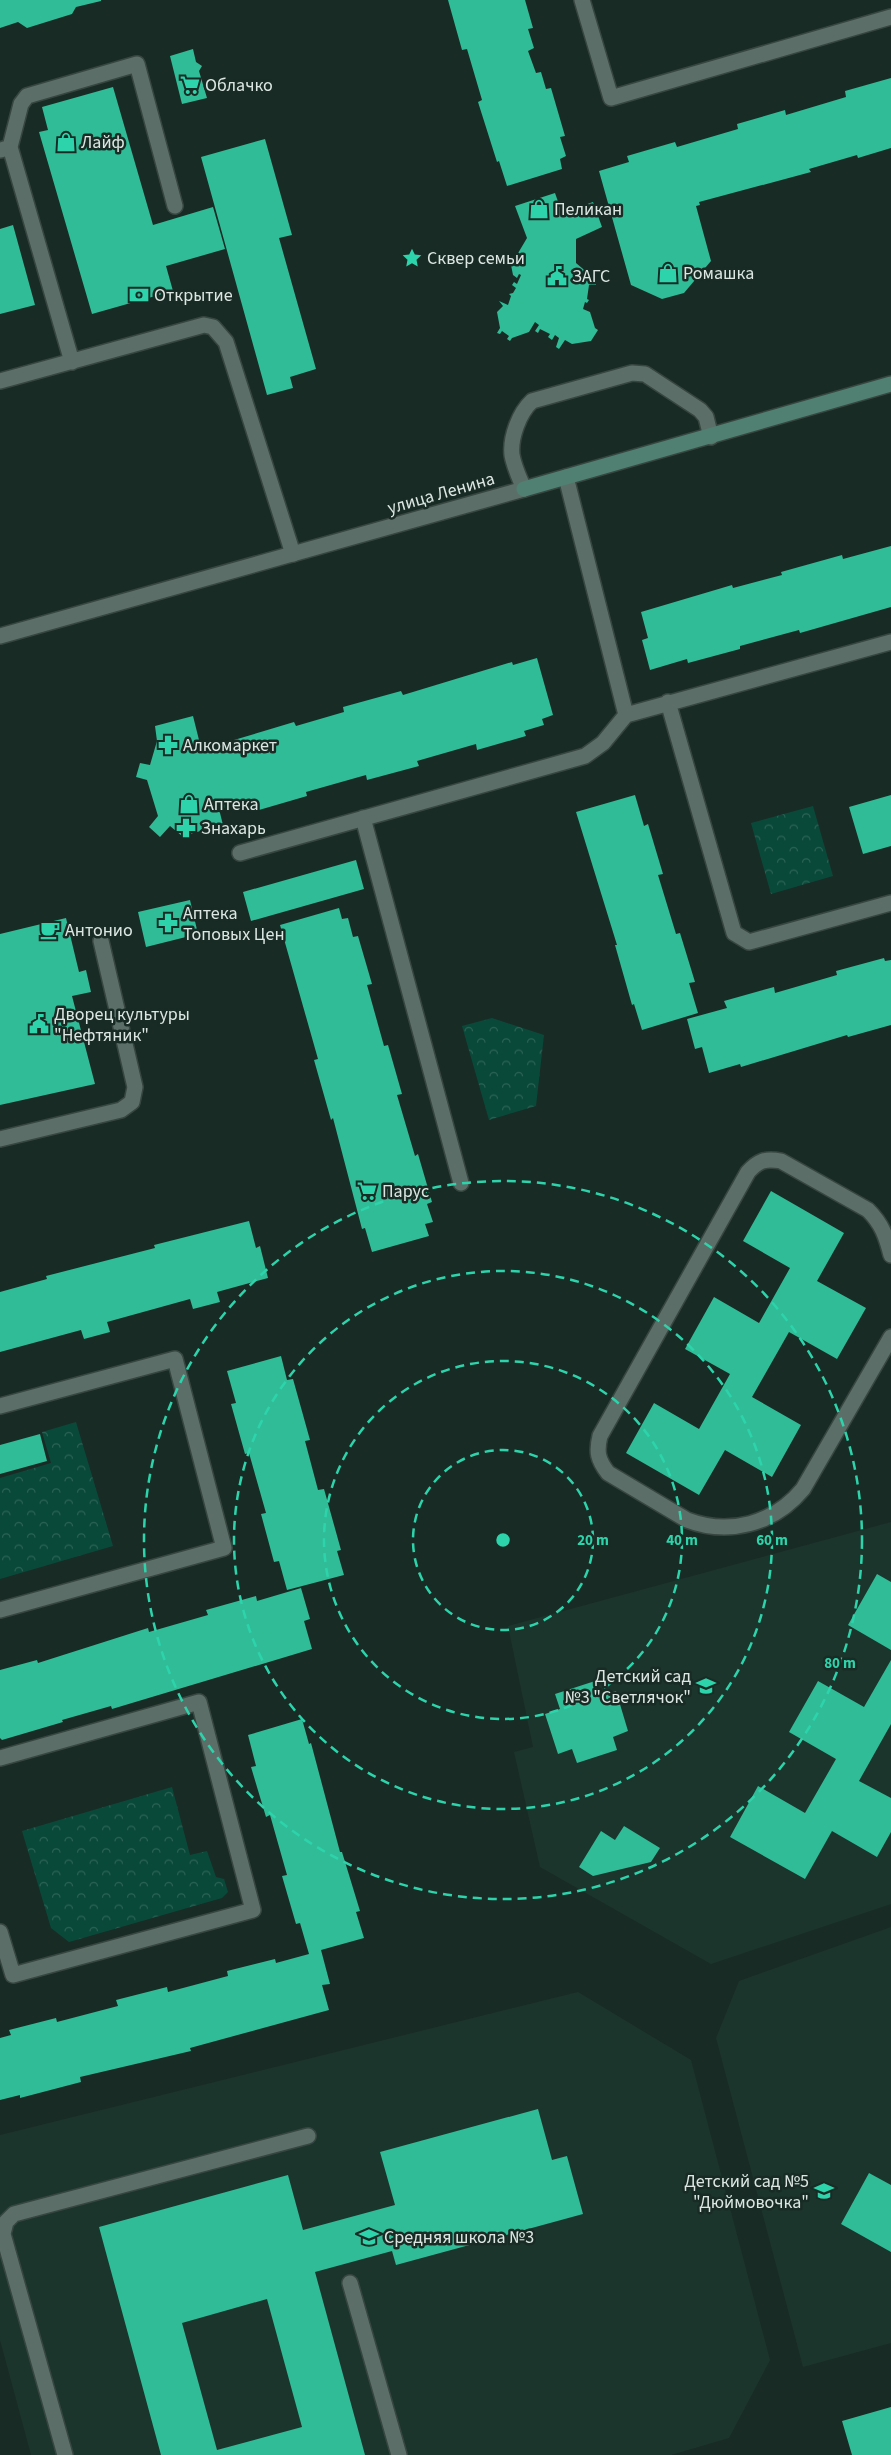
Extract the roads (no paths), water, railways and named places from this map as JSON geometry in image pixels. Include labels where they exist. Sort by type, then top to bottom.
[{"type":"street","points":[[582,0],[611,98],[891,17]]},
{"type":"street","points":[[72,362],[5,149],[21,104],[27,96],[137,64],[175,206]]},
{"type":"street","points":[[0,381],[204,325],[213,327],[220,332],[226,342],[294,554]]},
{"type":"street","points":[[524,489],[512,456],[513,440],[524,409],[532,401],[632,373],[645,374],[700,410],[706,417],[711,437]]},
{"type":"street","name":"улица Ленина","points":[[0,636],[711,437],[891,384]]},
{"type":"street","points":[[566,477],[626,715]]},
{"type":"street","points":[[240,853],[585,756],[603,743],[626,715],[891,642]]},
{"type":"street","points":[[668,702],[734,933],[749,942],[891,903]]},
{"type":"street","points":[[363,818],[461,1183]]},
{"type":"street","points":[[0,1139],[121,1110],[132,1102],[135,1087],[101,941]]},
{"type":"street","points":[[891,1255],[885,1231],[868,1210],[780,1160],[769,1159],[756,1163],[748,1172],[600,1436],[597,1450],[599,1462],[608,1473],[687,1520],[700,1525],[729,1527],[766,1520],[794,1500],[803,1489],[891,1337]]},
{"type":"street","points":[[0,1406],[175,1359],[224,1548],[0,1610]]},
{"type":"street","points":[[0,1758],[199,1702],[253,1910],[13,1975],[0,1932]]},
{"type":"street","points":[[65,2455],[3,2234],[6,2222],[14,2214],[308,2136]]},
{"type":"street","points":[[350,2283],[398,2455]]},
{"type":"place","name":"Облачко","points":[[190,85]]},
{"type":"place","name":"Лайф","points":[[66,142]]},
{"type":"place","name":"Пеликан","points":[[539,209]]},
{"type":"place","name":"Сквер семьи","points":[[412,258]]},
{"type":"place","name":"Ромашка","points":[[668,273]]},
{"type":"place","name":"ЗАГС","points":[[557,276]]},
{"type":"place","name":"Открытие","points":[[139,295]]},
{"type":"place","name":"Алкомаркет","points":[[168,745]]},
{"type":"place","name":"Аптека","points":[[189,804]]},
{"type":"place","name":"Знахарь","points":[[186,828]]},
{"type":"place","name":"Аптека Топовых Цен","points":[[168,923]]},
{"type":"place","name":"Антонио","points":[[50,930]]},
{"type":"place","name":"Дворец культуры \"Нефтяник\"","points":[[39,1024]]},
{"type":"place","name":"Парус","points":[[367,1191]]},
{"type":"place","name":"Детский сад №3 \"Светлячок\"","points":[[706,1686]]},
{"type":"place","name":"Детский сад №5 \"Дюймовочка\"","points":[[824,2191]]},
{"type":"place","name":"Средняя школа №3","points":[[369,2237]]}]
